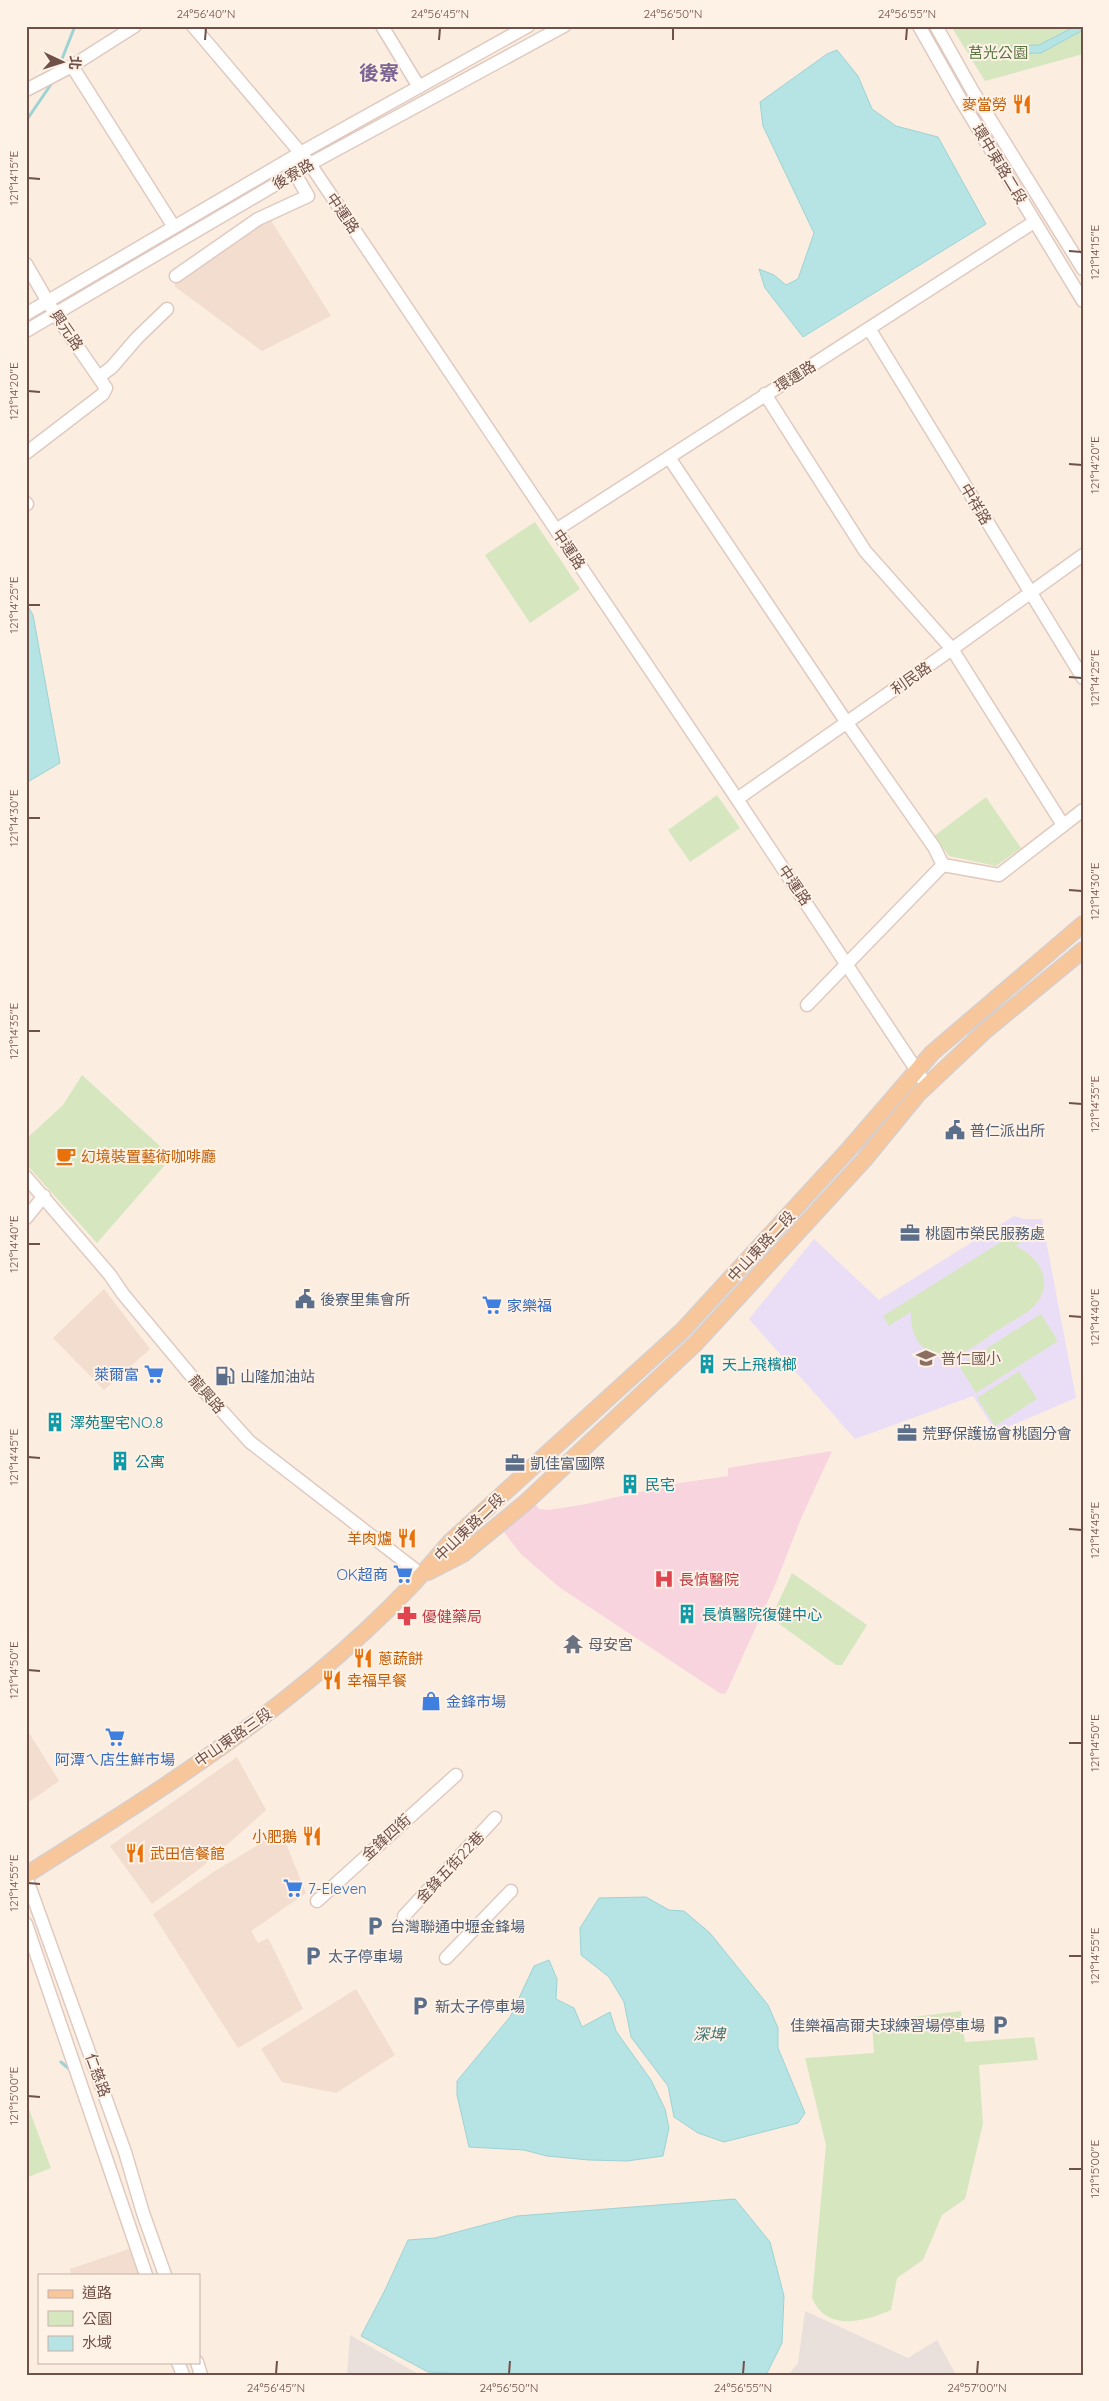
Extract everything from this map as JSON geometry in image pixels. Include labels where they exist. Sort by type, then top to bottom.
[{"type":"main road","name":"中山東路二段","points":[[422,1575],[450,1542],[682,1331],[850,1148],[916,1070],[973,1016],[1083,924]]},
{"type":"main road","name":"中山東路二段","points":[[422,1575],[463,1554],[525,1503],[695,1344],[864,1160],[927,1086],[986,1030],[1083,950]]},
{"type":"main road","name":"中山東路三段","points":[[26,1876],[254,1723],[334,1659],[422,1575]]},
{"type":"street","points":[[26,90],[72,66],[135,26]]},
{"type":"street","name":"中運路","points":[[193,26],[302,152],[737,799],[927,1086]]},
{"type":"street","points":[[382,26],[419,87]]},
{"type":"street","name":"後寮路","points":[[26,314],[287,160],[528,26]]},
{"type":"street","name":"後寮路","points":[[26,331],[294,173],[564,26]]},
{"type":"street","name":"環中東路二段","points":[[919,26],[1034,222],[1083,301]]},
{"type":"street","name":"環中東路二段","points":[[936,26],[972,90],[1083,269]]},
{"type":"street","points":[[72,66],[174,227]]},
{"type":"street","points":[[176,276],[258,219],[308,196],[287,160]]},
{"type":"street","name":"環運路","points":[[556,530],[670,458],[766,394],[870,330],[1034,222]]},
{"type":"street","name":"興元路","points":[[26,264],[56,314],[106,388],[103,394],[26,453]]},
{"type":"street","points":[[99,377],[112,368],[137,338],[166,309]]},
{"type":"street","name":"中祥路","points":[[870,330],[1083,678]]},
{"type":"street","points":[[766,394],[865,551],[952,649],[1063,825]]},
{"type":"street","points":[[670,458],[847,723],[934,847],[942,865]]},
{"type":"street","name":"利民路","points":[[737,799],[1083,555]]},
{"type":"street","points":[[942,865],[999,875],[1083,810]]},
{"type":"street","points":[[807,1005],[846,962],[942,865]]},
{"type":"street","name":"龍興路","points":[[26,1177],[44,1196],[203,1390],[250,1442],[422,1575]]},
{"type":"street","points":[[26,1218],[44,1196]]},
{"type":"street","name":"金鋒四街","points":[[317,1901],[456,1775]]},
{"type":"street","name":"金鋒五街22巷","points":[[404,1916],[496,1818]]},
{"type":"street","name":"仁慈路","points":[[26,1876],[125,2152],[143,2213],[165,2274]]},
{"type":"street","points":[[446,1958],[511,1891]]},
{"type":"street","name":"仁慈路","points":[[26,1924],[146,2274]]},
{"type":"street","points":[[70,2053],[87,2045]]},
{"type":"shaded area","points":[[270,219],[331,316],[262,351],[174,286],[180,277]]},
{"type":"shaded area","name":"普仁國小","points":[[1014,1216],[1024,1219],[1042,1219],[1076,1398],[996,1432],[973,1396],[855,1439],[749,1319],[814,1239],[879,1300]]},
{"type":"shaded area","points":[[104,1289],[150,1349],[104,1390],[53,1338]]},
{"type":"shaded area","name":"長慎醫院","points":[[832,1451],[802,1516],[775,1585],[726,1693],[721,1694],[559,1587],[521,1554],[504,1532],[535,1504],[539,1509],[548,1510],[581,1505],[680,1483],[728,1476],[728,1468]]},
{"type":"shaded area","points":[[26,1728],[59,1781],[26,1804]]},
{"type":"shaded area","points":[[237,1757],[266,1810],[203,1866],[152,1904],[110,1846]]},
{"type":"shaded area","points":[[281,1831],[306,1893],[251,1931],[258,1943],[268,1938],[303,2009],[238,2048],[153,1914],[215,1871]]},
{"type":"shaded area","points":[[356,1989],[395,2055],[336,2093],[282,2082],[261,2049]]},
{"type":"shaded area","points":[[135,2247],[144,2274],[71,2274],[70,2269]]},
{"type":"shaded area","points":[[805,2311],[908,2358],[937,2340],[956,2375],[788,2375],[798,2363]]},
{"type":"shaded area","points":[[350,2335],[420,2375],[347,2375]]},
{"type":"green space","name":"莒光公園","points":[[951,26],[1083,26],[1083,54],[985,81]]},
{"type":"green space","points":[[535,522],[580,589],[530,623],[485,555]]},
{"type":"green space","points":[[717,795],[740,828],[690,862],[668,830]]},
{"type":"green space","points":[[986,797],[1021,848],[996,866],[949,856],[934,836]]},
{"type":"green space","points":[[82,1075],[172,1157],[97,1243],[26,1164],[26,1139],[63,1105]]},
{"type":"green space","points":[[1028,1225],[1034,1235],[1015,1246],[1037,1262],[1044,1278],[1044,1286],[1036,1304],[1028,1312],[969,1349],[959,1354],[948,1356],[930,1352],[917,1340],[913,1332],[911,1312],[889,1326],[883,1316]]},
{"type":"green space","points":[[1041,1314],[1058,1341],[976,1393],[959,1366]]},
{"type":"green space","points":[[1019,1371],[1037,1399],[995,1426],[977,1398]]},
{"type":"green space","points":[[792,1573],[867,1625],[842,1665],[836,1665],[771,1618]]},
{"type":"green space","points":[[961,2011],[965,2042],[1034,2037],[1038,2060],[979,2065],[983,2124],[965,2199],[942,2215],[923,2260],[897,2278],[891,2310],[858,2320],[836,2320],[827,2316],[819,2309],[812,2298],[826,2145],[805,2058],[874,2053],[872,2022]]},
{"type":"green space","points":[[26,2101],[51,2168],[26,2178]]},
{"type":"water","points":[[1076,26],[1083,26],[1083,30],[1041,53],[1001,54],[1001,46],[1039,45]]},
{"type":"water","points":[[837,50],[858,76],[872,109],[896,126],[938,137],[986,224],[803,337],[765,288],[759,269],[774,275],[786,285],[798,279],[814,233],[763,126],[760,102],[827,54]]},
{"type":"water","points":[[29,608],[33,615],[60,763],[26,783],[26,609]]},
{"type":"water","name":"深埤","points":[[646,1897],[669,1910],[684,1911],[710,1933],[768,2005],[778,2028],[778,2048],[805,2113],[798,2123],[724,2142],[698,2133],[674,2117],[668,2086],[631,2037],[624,2002],[609,1977],[581,1955],[580,1928],[599,1898]]},
{"type":"water","points":[[549,1960],[557,1979],[556,1999],[574,2008],[582,2027],[610,2012],[616,2031],[651,2080],[665,2109],[669,2128],[663,2156],[627,2161],[589,2160],[547,2156],[524,2150],[469,2147],[457,2095],[457,2081],[510,2017],[534,1966]]},
{"type":"water","points":[[735,2199],[770,2242],[784,2296],[782,2343],[766,2375],[489,2375],[428,2372],[361,2336],[408,2240],[435,2238],[517,2216]]},
{"type":"waterway","points":[[58,69],[75,26]]},
{"type":"waterway","points":[[26,121],[54,80]]},
{"type":"waterway","points":[[61,2062],[68,2068]]},
{"type":"place","name":"麥當勞","points":[[1022,104]]},
{"type":"place","name":"普仁派出所","points":[[955,1130]]},
{"type":"place","name":"幻境裝置藝術咖啡廳","points":[[66,1156]]},
{"type":"place","name":"桃園市榮民服務處","points":[[910,1233]]},
{"type":"place","name":"後寮里集會所","points":[[305,1299]]},
{"type":"place","name":"家樂福","points":[[492,1305]]},
{"type":"place","name":"普仁國小","points":[[926,1358]]},
{"type":"place","name":"天上飛檳榔","points":[[707,1364]]},
{"type":"place","name":"萊爾富","points":[[154,1374]]},
{"type":"place","name":"山隆加油站","points":[[225,1376]]},
{"type":"place","name":"澤苑聖宅NO.8","points":[[55,1422]]},
{"type":"place","name":"荒野保護協會桃園分會","points":[[907,1433]]},
{"type":"place","name":"公寓","points":[[120,1461]]},
{"type":"place","name":"凱佳富國際","points":[[515,1463]]},
{"type":"place","name":"民宅","points":[[630,1484]]},
{"type":"place","name":"羊肉爐","points":[[407,1538]]},
{"type":"place","name":"OK超商","points":[[403,1574]]},
{"type":"place","name":"長慎醫院","points":[[664,1579]]},
{"type":"place","name":"長慎醫院復健中心","points":[[687,1614]]},
{"type":"place","name":"優健藥局","points":[[407,1616]]},
{"type":"place","name":"母安宮","points":[[573,1644]]},
{"type":"place","name":"蔥蔬餅","points":[[363,1658]]},
{"type":"place","name":"幸福早餐","points":[[332,1680]]},
{"type":"place","name":"金鋒市場","points":[[431,1701]]},
{"type":"place","name":"阿潭ㄟ店生鮮市場","points":[[115,1737]]},
{"type":"place","name":"小肥鵝","points":[[312,1836]]},
{"type":"place","name":"武田信餐館","points":[[135,1853]]},
{"type":"place","name":"7-Eleven","points":[[293,1888]]},
{"type":"place","name":"台灣聯通中壢金鋒場","points":[[375,1926]]},
{"type":"place","name":"太子停車場","points":[[313,1956]]},
{"type":"place","name":"新太子停車場","points":[[420,2006]]},
{"type":"place","name":"佳樂福高爾夫球練習場停車場","points":[[1000,2025]]},
{"type":"district","name":"後寮","points":[[379,72]]}]
